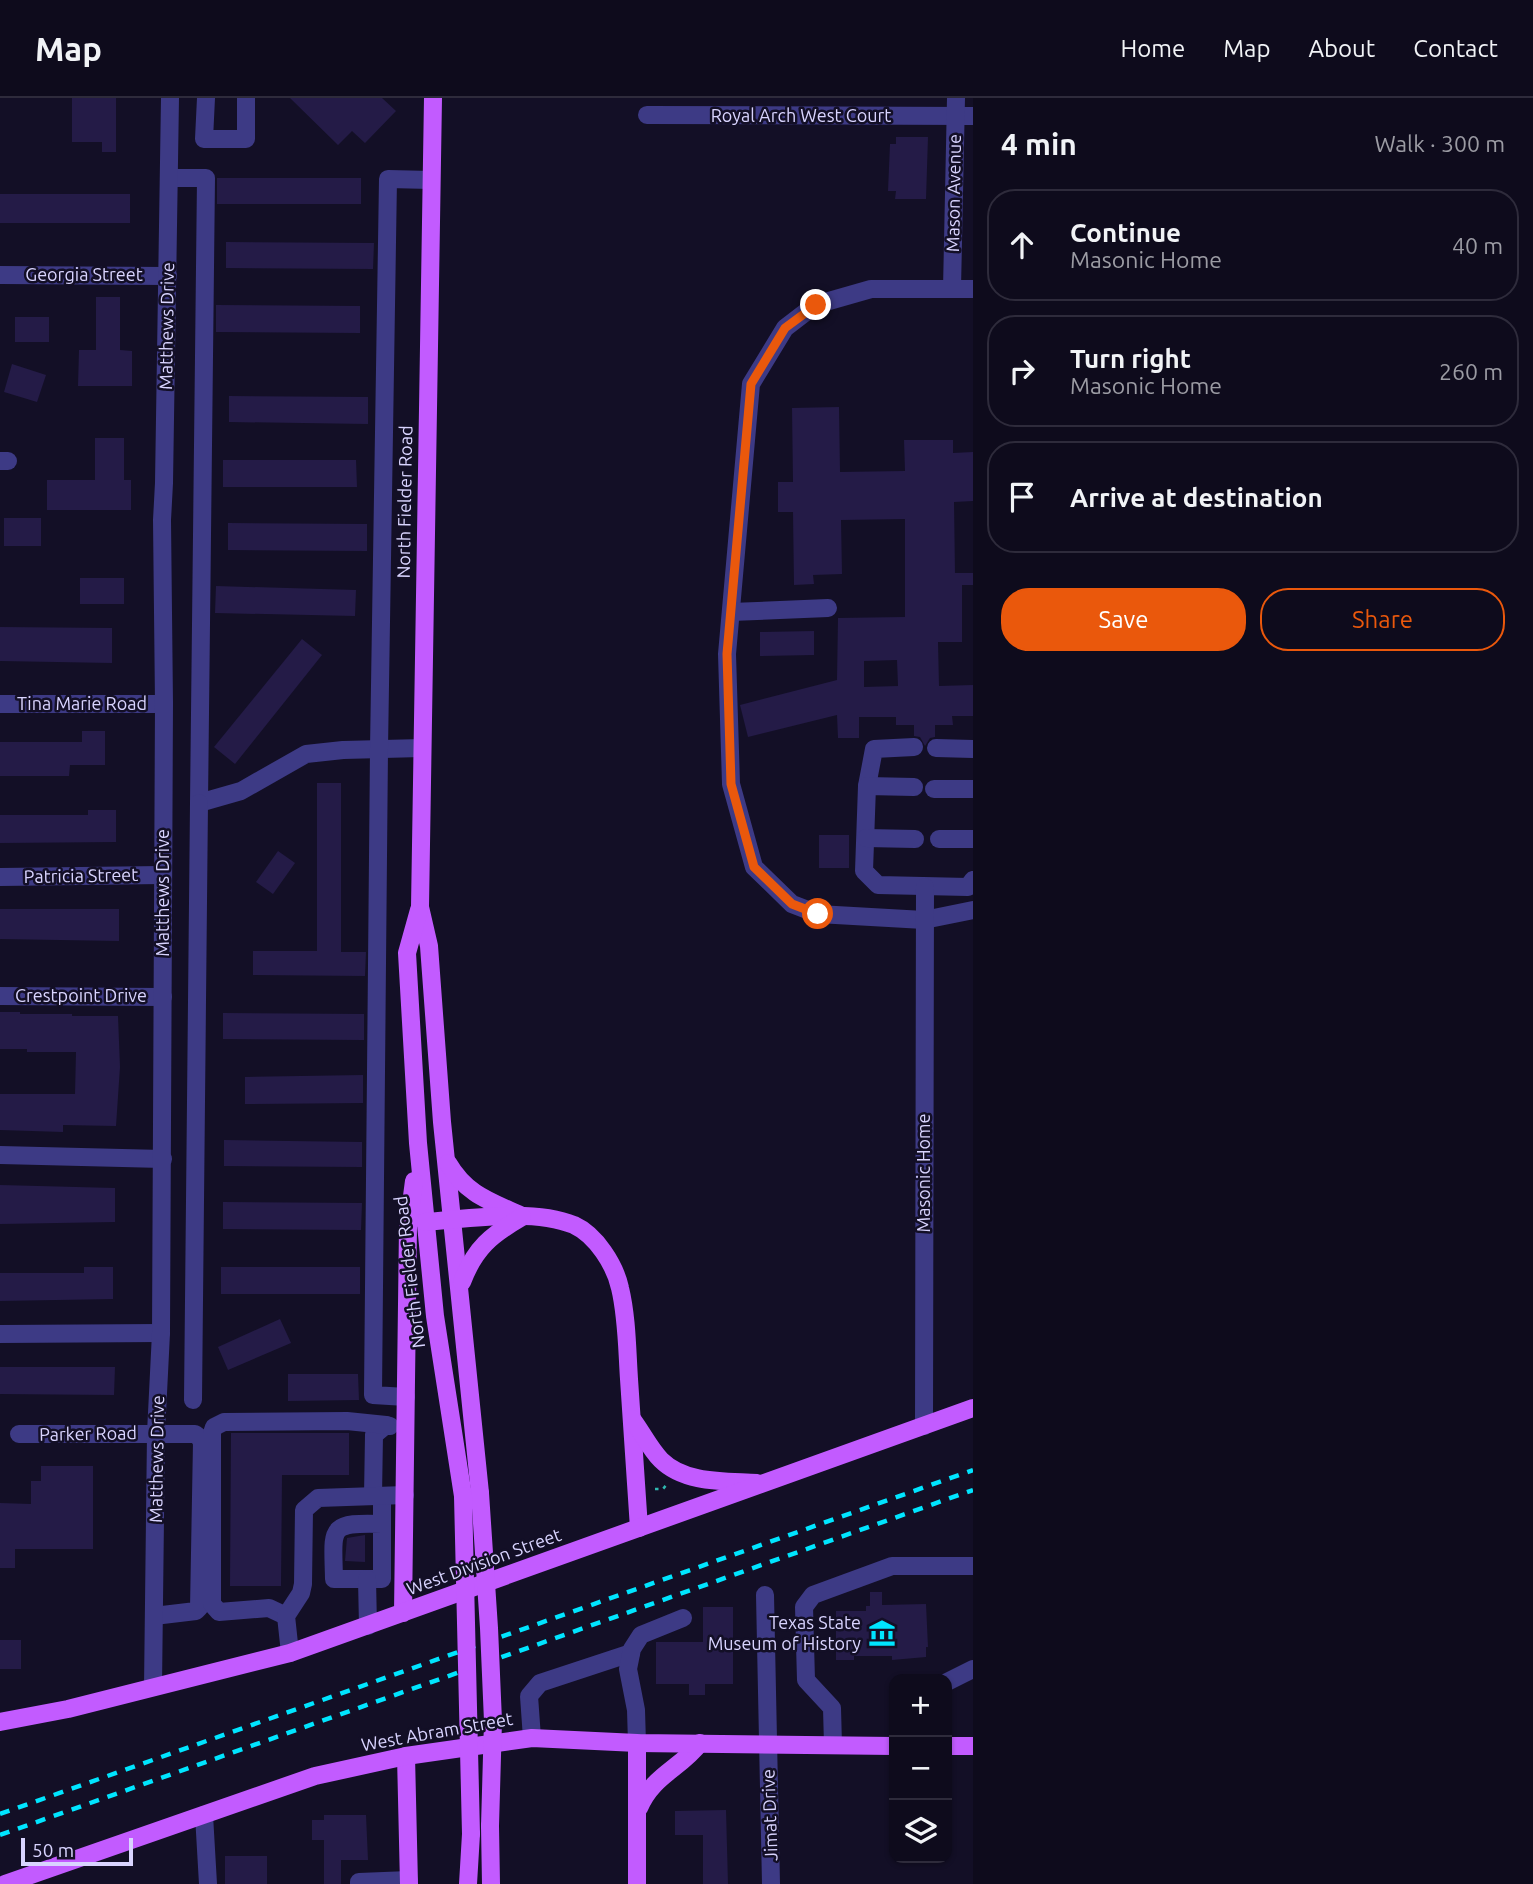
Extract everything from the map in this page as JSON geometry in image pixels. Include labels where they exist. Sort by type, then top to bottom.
[{"type":"main road","name":"North Fielder Road","points":[[433,98],[420,907],[429,946],[445,1158],[454,1220],[472,1495],[489,1628],[493,1721],[491,1884]]},
{"type":"main road","name":"North Fielder Road","points":[[420,907],[407,953],[418,1143],[435,1315],[472,1495],[465,1632],[471,1834],[468,1884]]},
{"type":"main road","points":[[404,1613],[408,1227],[418,1143]]},
{"type":"main road","points":[[445,1158],[459,1181],[474,1192],[523,1216]]},
{"type":"main road","points":[[459,1289],[469,1262],[482,1244],[523,1216]]},
{"type":"main road","points":[[425,1222],[523,1216],[575,1226],[592,1237],[610,1262],[620,1286],[625,1322],[639,1528]]},
{"type":"main road","name":"West Division Street","points":[[0,1722],[68,1709],[290,1653],[973,1408]]},
{"type":"main road","points":[[632,1419],[661,1460],[676,1471],[695,1478],[764,1484]]},
{"type":"main road","name":"West Abram Street","points":[[5,1884],[315,1776],[406,1756],[532,1738],[638,1744],[889,1746]]},
{"type":"main road","points":[[637,1884],[638,1744]]},
{"type":"main road","points":[[637,1811],[645,1793],[660,1777],[691,1755],[700,1744]]},
{"type":"main road","points":[[952,1746],[973,1746]]},
{"type":"main road","points":[[406,1756],[409,1882]]},
{"type":"street","name":"Matthews Drive","points":[[153,1687],[163,1158],[162,520],[170,98]]},
{"type":"street","points":[[206,98],[204,139],[246,139],[246,98]]},
{"type":"street","name":"Royal Arch West Court","points":[[647,115],[961,110]]},
{"type":"street","name":"Mason Avenue","points":[[952,289],[961,110]]},
{"type":"street","points":[[169,178],[206,178],[193,1400]]},
{"type":"street","points":[[406,1397],[373,1395],[388,179],[431,180]]},
{"type":"street","name":"Georgia Street","points":[[0,275],[168,276]]},
{"type":"street","points":[[973,289],[872,289],[816,305],[785,328],[751,384],[727,654],[731,784],[754,867],[792,904],[818,914],[925,920],[973,910]]},
{"type":"street","points":[[731,612],[828,608]]},
{"type":"street","name":"Tina Marie Road","points":[[0,704],[164,704]]},
{"type":"street","points":[[914,747],[874,749],[867,786],[864,871],[878,885],[968,887],[973,880]]},
{"type":"street","points":[[199,803],[241,791],[306,754],[422,748]]},
{"type":"street","points":[[936,748],[973,749]]},
{"type":"street","points":[[867,786],[914,788]]},
{"type":"street","points":[[934,789],[973,789]]},
{"type":"street","points":[[866,838],[915,839]]},
{"type":"street","points":[[939,839],[973,839]]},
{"type":"street","name":"Patricia Street","points":[[0,877],[162,875]]},
{"type":"street","name":"Masonic Home","points":[[924,1426],[925,887]]},
{"type":"street","name":"Crestpoint Drive","points":[[0,996],[163,996]]},
{"type":"street","points":[[0,1155],[163,1158]]},
{"type":"street","points":[[0,1334],[161,1333]]},
{"type":"street","points":[[286,1616],[269,1608],[219,1612],[212,1604],[214,1427],[224,1422],[347,1421],[406,1428]]},
{"type":"street","points":[[386,1425],[374,1435],[382,1532],[382,1579],[334,1579],[333,1538],[342,1526],[352,1523],[382,1532],[404,1541]]},
{"type":"street","name":"Parker Road","points":[[19,1434],[156,1433],[195,1434],[199,1437],[202,1442],[199,1608],[196,1611],[154,1616]]},
{"type":"street","points":[[290,1653],[286,1616],[301,1593],[303,1584],[304,1510],[318,1498],[405,1495]]},
{"type":"street","points":[[833,1745],[832,1708],[806,1680],[804,1607],[813,1595],[892,1566],[973,1566]]},
{"type":"street","points":[[367,1579],[368,1626]]},
{"type":"street","name":"Jimat Drive","points":[[765,1595],[771,1884]]},
{"type":"street","points":[[638,1744],[636,1710],[628,1669],[636,1639],[641,1634],[683,1618]]},
{"type":"street","points":[[532,1738],[530,1696],[540,1683],[631,1653]]},
{"type":"street","points":[[952,1680],[973,1669]]},
{"type":"street","points":[[204,1815],[208,1884]]},
{"type":"street","points":[[359,1884],[409,1882]]},
{"type":"path","points":[[663,1489],[668,1482]]},
{"type":"path","points":[[655,1489],[663,1489]]},
{"type":"path","points":[[663,1489],[665,1496]]},
{"type":"building","points":[[72,98],[116,98],[116,152],[102,152],[102,142],[72,142]]},
{"type":"building","points":[[290,98],[382,98],[396,111],[365,143],[352,131],[338,145]]},
{"type":"building","points":[[896,137],[928,137],[926,199],[895,199],[896,191],[888,191],[890,144],[896,144]]},
{"type":"building","points":[[217,178],[361,178],[361,204],[217,204]]},
{"type":"building","points":[[0,194],[130,194],[130,223],[0,223]]},
{"type":"building","points":[[226,242],[374,243],[373,269],[226,268]]},
{"type":"building","points":[[96,297],[120,297],[120,350],[132,351],[132,386],[78,386],[79,350],[96,350]]},
{"type":"building","points":[[216,305],[360,306],[360,333],[216,332]]},
{"type":"building","points":[[15,317],[49,317],[49,342],[15,342]]},
{"type":"building","points":[[12,364],[46,375],[37,402],[4,392]]},
{"type":"building","points":[[229,396],[368,397],[368,424],[229,422]]},
{"type":"building","points":[[839,407],[840,472],[905,471],[904,440],[953,440],[953,453],[973,452],[973,501],[954,502],[955,573],[973,573],[973,585],[962,585],[962,642],[938,642],[939,686],[973,685],[973,716],[952,716],[953,725],[935,725],[935,737],[930,738],[925,746],[920,737],[914,736],[914,725],[896,725],[896,717],[859,717],[859,738],[838,738],[837,715],[748,737],[740,705],[837,680],[838,618],[905,617],[905,519],[841,520],[842,574],[813,575],[814,584],[794,585],[793,512],[778,512],[778,482],[793,482],[792,408]],"holes":[[[897,660],[898,686],[864,687],[864,661]]]},
{"type":"building","points":[[95,438],[124,438],[124,480],[131,480],[131,510],[47,510],[47,480],[95,480]]},
{"type":"building","points":[[223,460],[356,460],[357,487],[223,487]]},
{"type":"building","points":[[4,518],[41,518],[41,546],[4,546]]},
{"type":"building","points":[[228,523],[367,524],[367,551],[228,550]]},
{"type":"building","points":[[80,578],[124,578],[124,604],[80,604]]},
{"type":"building","points":[[216,586],[356,590],[355,616],[215,613]]},
{"type":"building","points":[[0,627],[112,628],[112,663],[0,661]]},
{"type":"building","points":[[814,631],[814,655],[760,656],[760,632]]},
{"type":"building","points":[[302,639],[322,655],[235,764],[214,747]]},
{"type":"building","points":[[82,731],[105,731],[105,765],[70,765],[69,776],[0,776],[0,742],[82,742]]},
{"type":"building","points":[[317,783],[341,783],[341,952],[366,952],[365,976],[253,975],[253,951],[317,951]]},
{"type":"building","points":[[88,810],[116,810],[116,842],[0,843],[0,815],[88,815]]},
{"type":"building","points":[[819,835],[849,835],[849,868],[819,868]]},
{"type":"building","points":[[278,851],[295,863],[273,894],[256,882]]},
{"type":"building","points":[[0,909],[119,909],[119,941],[0,939]]},
{"type":"building","points":[[0,1012],[118,1016],[120,1067],[116,1126],[63,1125],[63,1132],[0,1130],[0,1094],[75,1094],[76,1052],[0,1049]]},
{"type":"building","points":[[223,1013],[364,1014],[364,1040],[223,1039]]},
{"type":"building","points":[[363,1075],[363,1103],[245,1104],[245,1077]]},
{"type":"building","points":[[224,1140],[362,1142],[362,1167],[224,1166]]},
{"type":"building","points":[[0,1185],[115,1188],[115,1222],[0,1224]]},
{"type":"building","points":[[223,1202],[362,1203],[361,1230],[223,1229]]},
{"type":"building","points":[[84,1267],[113,1267],[113,1299],[0,1301],[0,1273],[84,1273]]},
{"type":"building","points":[[221,1267],[360,1267],[360,1294],[221,1294]]},
{"type":"building","points":[[280,1319],[291,1343],[228,1370],[218,1347]]},
{"type":"building","points":[[0,1367],[115,1367],[114,1395],[0,1394]]},
{"type":"building","points":[[288,1374],[358,1374],[359,1400],[288,1401]]},
{"type":"building","points":[[231,1433],[349,1433],[349,1475],[282,1475],[281,1586],[230,1586]]},
{"type":"building","points":[[41,1466],[93,1466],[93,1549],[15,1549],[15,1568],[0,1568],[0,1503],[31,1504],[31,1481],[41,1481]]},
{"type":"building","points":[[365,1535],[365,1562],[345,1561],[347,1538]]},
{"type":"building","name":"Texas State Museum of History","points":[[870,1592],[882,1592],[882,1605],[926,1604],[926,1657],[892,1660],[892,1656],[854,1656],[854,1660],[836,1660],[836,1611],[866,1611],[866,1606],[870,1606]]},
{"type":"building","points":[[703,1607],[733,1607],[733,1684],[705,1684],[705,1695],[689,1695],[689,1684],[656,1684],[656,1642],[703,1642]]},
{"type":"building","points":[[0,1640],[21,1640],[21,1669],[0,1669]]},
{"type":"building","points":[[726,1810],[728,1884],[703,1884],[703,1835],[675,1835],[675,1811]]},
{"type":"building","points":[[324,1815],[366,1815],[368,1860],[341,1860],[341,1884],[324,1884],[324,1840],[312,1840],[312,1820],[324,1820]]},
{"type":"building","points":[[225,1856],[267,1856],[267,1884],[225,1884]]},
{"type":"railway","points":[[0,1814],[973,1470]]},
{"type":"railway","points":[[0,1835],[973,1490]]},
{"type":"place","name":"Texas State Museum of History","points":[[882,1633]]},
{"type":"route","points":[[816,305],[785,328],[751,384],[727,654],[731,784],[754,867],[792,904],[818,914]]}]
